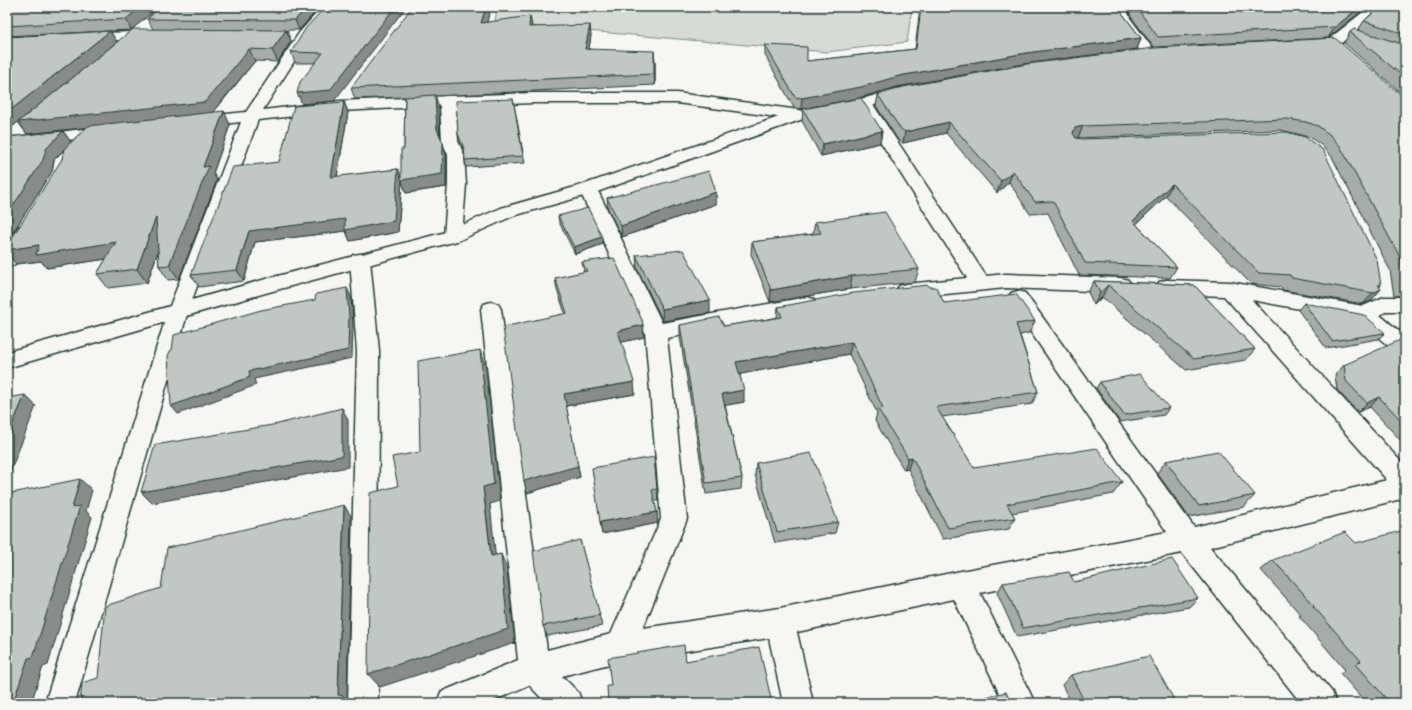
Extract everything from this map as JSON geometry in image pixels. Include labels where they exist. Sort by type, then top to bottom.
[{"type":"street","points":[[60,703],[178,311],[251,116],[297,36],[329,7]]},
{"type":"street","points":[[1119,7],[1123,19],[1150,53]]},
{"type":"street","points":[[1295,45],[1333,43],[1369,13],[1370,7]]},
{"type":"street","points":[[118,50],[152,21]]},
{"type":"street","points":[[1346,33],[1360,38]]},
{"type":"street","points":[[67,39],[135,35],[166,35]]},
{"type":"street","points":[[1333,43],[1345,54]]},
{"type":"street","points":[[1134,55],[1165,52]]},
{"type":"street","points":[[340,106],[353,89]]},
{"type":"street","points":[[7,360],[360,260],[454,236],[507,212],[588,189],[799,115],[864,103],[897,93],[920,89]]},
{"type":"street","points":[[179,124],[340,106],[533,98],[677,98],[799,115]]},
{"type":"street","points":[[448,101],[450,140],[456,155],[457,184],[454,236]]},
{"type":"street","points":[[864,103],[981,284]]},
{"type":"street","points":[[7,141],[24,127]]},
{"type":"street","points":[[7,141],[124,130]]},
{"type":"street","points":[[76,150],[92,133]]},
{"type":"street","points":[[588,189],[656,332],[674,519],[622,646]]},
{"type":"street","points":[[7,260],[34,216]]},
{"type":"street","points":[[360,260],[368,350],[363,703]]},
{"type":"street","points":[[1006,281],[1188,540],[1321,703]]},
{"type":"street","points":[[889,293],[1006,281],[1230,289],[1365,314],[1405,348]]},
{"type":"street","points":[[1230,289],[1405,483]]},
{"type":"street","points":[[1365,314],[1383,297],[1405,304]]},
{"type":"street","points":[[656,332],[827,300]]},
{"type":"street","points":[[491,309],[534,668],[567,703]]},
{"type":"street","points":[[452,703],[534,668],[622,646],[780,622],[961,584],[1188,540],[1405,487]]},
{"type":"street","points":[[961,584],[1020,703]]},
{"type":"street","points":[[780,622],[798,703]]},
{"type":"shaded area","points":[[497,7],[912,7],[907,42],[827,52],[495,23]]},
{"type":"building","points":[[7,7],[141,7],[126,19],[7,26]]},
{"type":"building","points":[[161,7],[307,7],[295,20],[147,19]]},
{"type":"building","points":[[325,7],[395,7],[330,90],[297,93],[300,82],[323,53],[291,52],[306,28]]},
{"type":"building","points":[[412,7],[486,7],[481,23],[530,16],[529,27],[590,25],[585,49],[654,51],[654,74],[351,88]]},
{"type":"building","points":[[921,7],[1118,7],[1141,38],[1026,53],[899,76],[861,87],[802,98],[795,97],[765,45],[807,47],[807,61],[916,49]]},
{"type":"building","points":[[1136,7],[1360,7],[1335,27],[1158,37]]},
{"type":"building","points":[[1380,7],[1405,7],[1405,34],[1364,21]]},
{"type":"building","points":[[133,29],[286,30],[272,50],[249,49],[205,102],[18,122]]},
{"type":"building","points":[[1354,29],[1405,45],[1405,78],[1350,32]]},
{"type":"building","points":[[110,31],[7,113],[7,37]]},
{"type":"building","points":[[1335,38],[1405,98],[1405,284],[1401,259],[1340,146],[1329,134],[1318,126],[1306,122],[1287,119],[1083,126],[1075,128],[1073,133],[1076,138],[1083,139],[1287,132],[1305,137],[1323,150],[1377,260],[1381,285],[1378,285],[1381,289],[1373,293],[1292,278],[1290,275],[1259,273],[1172,184],[1133,221],[1177,267],[1085,263],[1053,201],[1035,202],[1013,171],[1001,181],[949,122],[905,132],[900,128],[878,95],[903,87],[1027,64],[1154,48]]},
{"type":"building","points":[[435,95],[437,129],[443,143],[442,174],[401,180],[401,149],[404,149],[405,97]]},
{"type":"building","points":[[861,98],[882,131],[823,144],[803,109]]},
{"type":"building","points":[[513,99],[523,156],[465,160],[464,148],[458,134],[456,101]]},
{"type":"building","points":[[344,102],[331,177],[398,169],[394,221],[345,230],[345,219],[249,231],[237,270],[191,275],[233,167],[279,162],[294,106]]},
{"type":"building","points":[[224,111],[203,167],[209,166],[169,265],[159,266],[156,217],[137,269],[97,274],[116,242],[36,255],[39,245],[7,250],[7,246],[62,159],[64,149],[88,126]]},
{"type":"building","points":[[63,131],[46,149],[43,160],[7,215],[7,137]]},
{"type":"building","points":[[709,171],[716,192],[621,226],[607,198]]},
{"type":"building","points":[[588,208],[602,237],[574,247],[558,216]]},
{"type":"building","points":[[885,212],[919,269],[852,276],[771,290],[752,242],[821,233],[815,222]]},
{"type":"building","points":[[683,250],[710,300],[662,309],[636,255]]},
{"type":"building","points":[[614,258],[643,325],[618,331],[634,382],[564,394],[578,466],[524,481],[503,327],[567,313],[555,278],[587,271],[582,262]]},
{"type":"building","points":[[1094,281],[1194,285],[1255,349],[1194,359],[1108,285],[1100,293]]},
{"type":"building","points":[[928,285],[930,287],[936,287],[944,303],[1016,294],[1035,321],[1016,324],[1038,392],[936,407],[974,468],[1097,448],[1122,482],[1007,504],[1015,518],[948,528],[912,457],[908,458],[878,409],[883,408],[852,342],[736,362],[744,390],[722,394],[742,478],[706,483],[680,325],[719,317],[724,326],[782,317],[778,307],[853,293]]},
{"type":"building","points":[[347,288],[349,316],[348,350],[249,371],[250,377],[171,406],[168,356],[172,350],[174,335],[261,310],[315,300],[316,294]]},
{"type":"building","points":[[1304,303],[1364,315],[1385,333],[1332,341]]},
{"type":"building","points":[[1400,340],[1405,345],[1405,424],[1379,397],[1367,403],[1346,381],[1344,365]]},
{"type":"building","points":[[480,350],[494,484],[483,487],[491,556],[501,554],[508,629],[368,674],[370,493],[398,486],[392,457],[420,452],[418,361]]},
{"type":"building","points":[[1140,374],[1169,408],[1124,415],[1100,382]]},
{"type":"building","points":[[25,395],[7,437],[7,398]]},
{"type":"building","points":[[342,408],[342,456],[141,492],[155,445],[278,424]]},
{"type":"building","points":[[1218,451],[1255,495],[1199,506],[1166,461]]},
{"type":"building","points":[[811,453],[838,522],[777,532],[756,463]]},
{"type":"building","points":[[654,457],[657,489],[652,490],[657,512],[600,522],[592,468]]},
{"type":"building","points":[[80,479],[72,508],[80,506],[33,657],[28,658],[13,703],[7,703],[7,494]]},
{"type":"building","points":[[344,505],[338,695],[343,696],[344,703],[80,703],[82,683],[98,678],[105,606],[161,588],[167,548]]},
{"type":"building","points":[[1405,530],[1405,583],[1401,584],[1405,588],[1405,703],[1390,703],[1356,664],[1361,661],[1313,606],[1314,605],[1273,560],[1345,532],[1356,543]]},
{"type":"building","points":[[580,540],[600,615],[543,626],[533,551]]},
{"type":"building","points":[[1172,559],[1198,598],[1023,628],[1003,583],[1069,572],[1074,582]]},
{"type":"building","points":[[684,645],[686,661],[759,647],[772,703],[608,703],[607,686],[611,686],[608,658]]},
{"type":"building","points":[[1149,656],[1176,703],[1085,703],[1071,675]]},
{"type":"building","points":[[1006,692],[1011,703],[962,703]]},
{"type":"building","points":[[921,700],[922,703],[907,703]]}]
